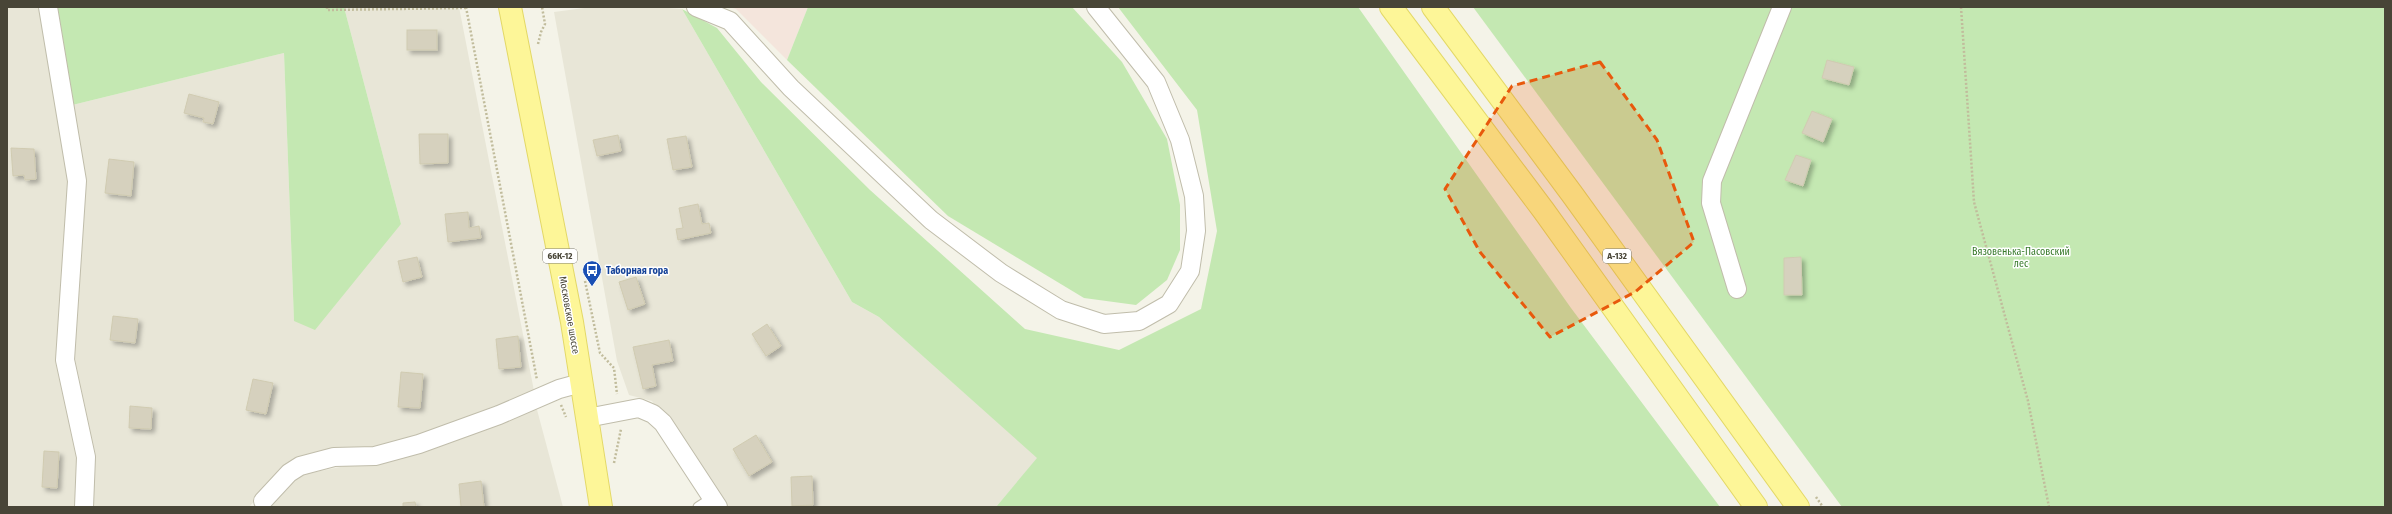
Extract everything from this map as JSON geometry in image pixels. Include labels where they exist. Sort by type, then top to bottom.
[{"type":"main road","name":"Московское шоссе","points":[[510,7],[552,216],[588,418],[601,507]]},
{"type":"main road","points":[[1391,7],[1544,211],[1756,507]]},
{"type":"main road","name":"А-132","points":[[1433,7],[1572,194],[1798,507]]},
{"type":"street","points":[[48,7],[77,181],[65,360],[86,457],[84,507]]},
{"type":"street","points":[[696,7],[730,21],[791,88],[931,220],[1001,273],[1061,310],[1104,324],[1139,321],[1169,304],[1190,271],[1196,231],[1194,196],[1180,140],[1156,82],[1096,7]]},
{"type":"street","points":[[1738,289],[1712,203],[1712,181],[1782,7]]},
{"type":"street","points":[[263,500],[289,473],[300,466],[334,457],[375,456],[419,444],[541,398],[559,389],[581,383]]},
{"type":"street","points":[[588,418],[639,408],[653,414],[663,423],[709,504]]},
{"type":"path","points":[[327,7],[327,10],[466,7],[541,398]]},
{"type":"path","points":[[1962,7],[1974,202],[2028,400],[2050,507]]},
{"type":"highlighted area","points":[[1600,62],[1657,140],[1694,242],[1635,292],[1550,337],[1480,252],[1445,189],[1512,86]]},
{"type":"shaded area","points":[[7,7],[43,7],[56,109],[284,53],[294,320],[401,224],[344,7],[459,7],[535,396],[491,414],[359,452],[334,453],[263,492],[249,507],[7,507]]},
{"type":"shaded area","points":[[592,7],[654,7],[682,9],[852,302],[879,317],[1038,458],[996,507],[724,507],[652,401],[629,395],[617,361],[554,12]]},
{"type":"shaded area","points":[[729,7],[808,7],[787,60],[736,9]]},
{"type":"shaded area","points":[[536,406],[563,507],[260,507],[291,477],[423,450]]},
{"type":"green space","points":[[43,7],[344,7],[401,224],[315,330],[294,321],[284,53],[56,109]]},
{"type":"green space","points":[[808,7],[1072,7],[1122,62],[1167,139],[1180,205],[1180,250],[1167,280],[1136,305],[1084,298],[948,216],[787,60]]},
{"type":"green space","points":[[1118,7],[1358,7],[1571,308],[1720,507],[996,507],[1037,458],[879,317],[852,302],[682,9],[717,28],[761,82],[870,190],[1025,329],[1119,350],[1201,309],[1217,231],[1197,110]]},
{"type":"green space","name":"Вязовенька-Пасовский лес","points":[[1473,7],[2385,7],[2385,507],[1842,507]]},
{"type":"building","points":[[407,30],[437,30],[437,50],[407,50]]},
{"type":"building","points":[[1827,60],[1854,67],[1849,85],[1822,78]]},
{"type":"building","points":[[189,94],[219,102],[213,124],[203,122],[204,118],[184,113]]},
{"type":"building","points":[[1812,111],[1832,119],[1823,142],[1802,133]]},
{"type":"building","points":[[419,134],[448,134],[448,163],[420,164]]},
{"type":"building","points":[[618,135],[621,151],[597,156],[593,140]]},
{"type":"building","points":[[686,136],[692,167],[673,170],[667,139]]},
{"type":"building","points":[[11,148],[34,149],[36,179],[25,180],[24,175],[13,176]]},
{"type":"building","points":[[1796,155],[1811,160],[1803,186],[1785,180]]},
{"type":"building","points":[[109,159],[134,162],[131,196],[105,193]]},
{"type":"building","points":[[698,204],[702,224],[709,223],[711,233],[678,240],[676,229],[683,228],[679,208]]},
{"type":"building","points":[[468,212],[469,228],[479,226],[481,238],[448,242],[445,214]]},
{"type":"building","points":[[417,257],[422,277],[403,282],[398,261]]},
{"type":"building","points":[[1801,257],[1802,295],[1784,295],[1784,258]]},
{"type":"building","points":[[636,277],[645,304],[628,310],[619,282]]},
{"type":"building","points":[[113,316],[138,319],[135,343],[110,340]]},
{"type":"building","points":[[767,324],[781,346],[766,356],[752,334]]},
{"type":"building","points":[[518,336],[521,367],[499,369],[496,339]]},
{"type":"building","points":[[669,340],[673,361],[652,365],[656,386],[643,389],[633,347]]},
{"type":"building","points":[[401,372],[423,374],[420,408],[398,407]]},
{"type":"building","points":[[253,379],[273,383],[266,414],[246,410]]},
{"type":"building","points":[[130,406],[152,408],[151,429],[129,428]]},
{"type":"building","points":[[756,435],[772,462],[749,476],[733,449]]},
{"type":"building","points":[[44,451],[59,452],[57,488],[42,487]]},
{"type":"building","points":[[812,476],[813,505],[792,506],[791,477]]},
{"type":"building","points":[[481,481],[484,507],[461,507],[459,484]]},
{"type":"building","points":[[415,502],[416,507],[403,507],[403,503]]},
{"type":"place","name":"Таборная гора","points":[[592,287]]}]
